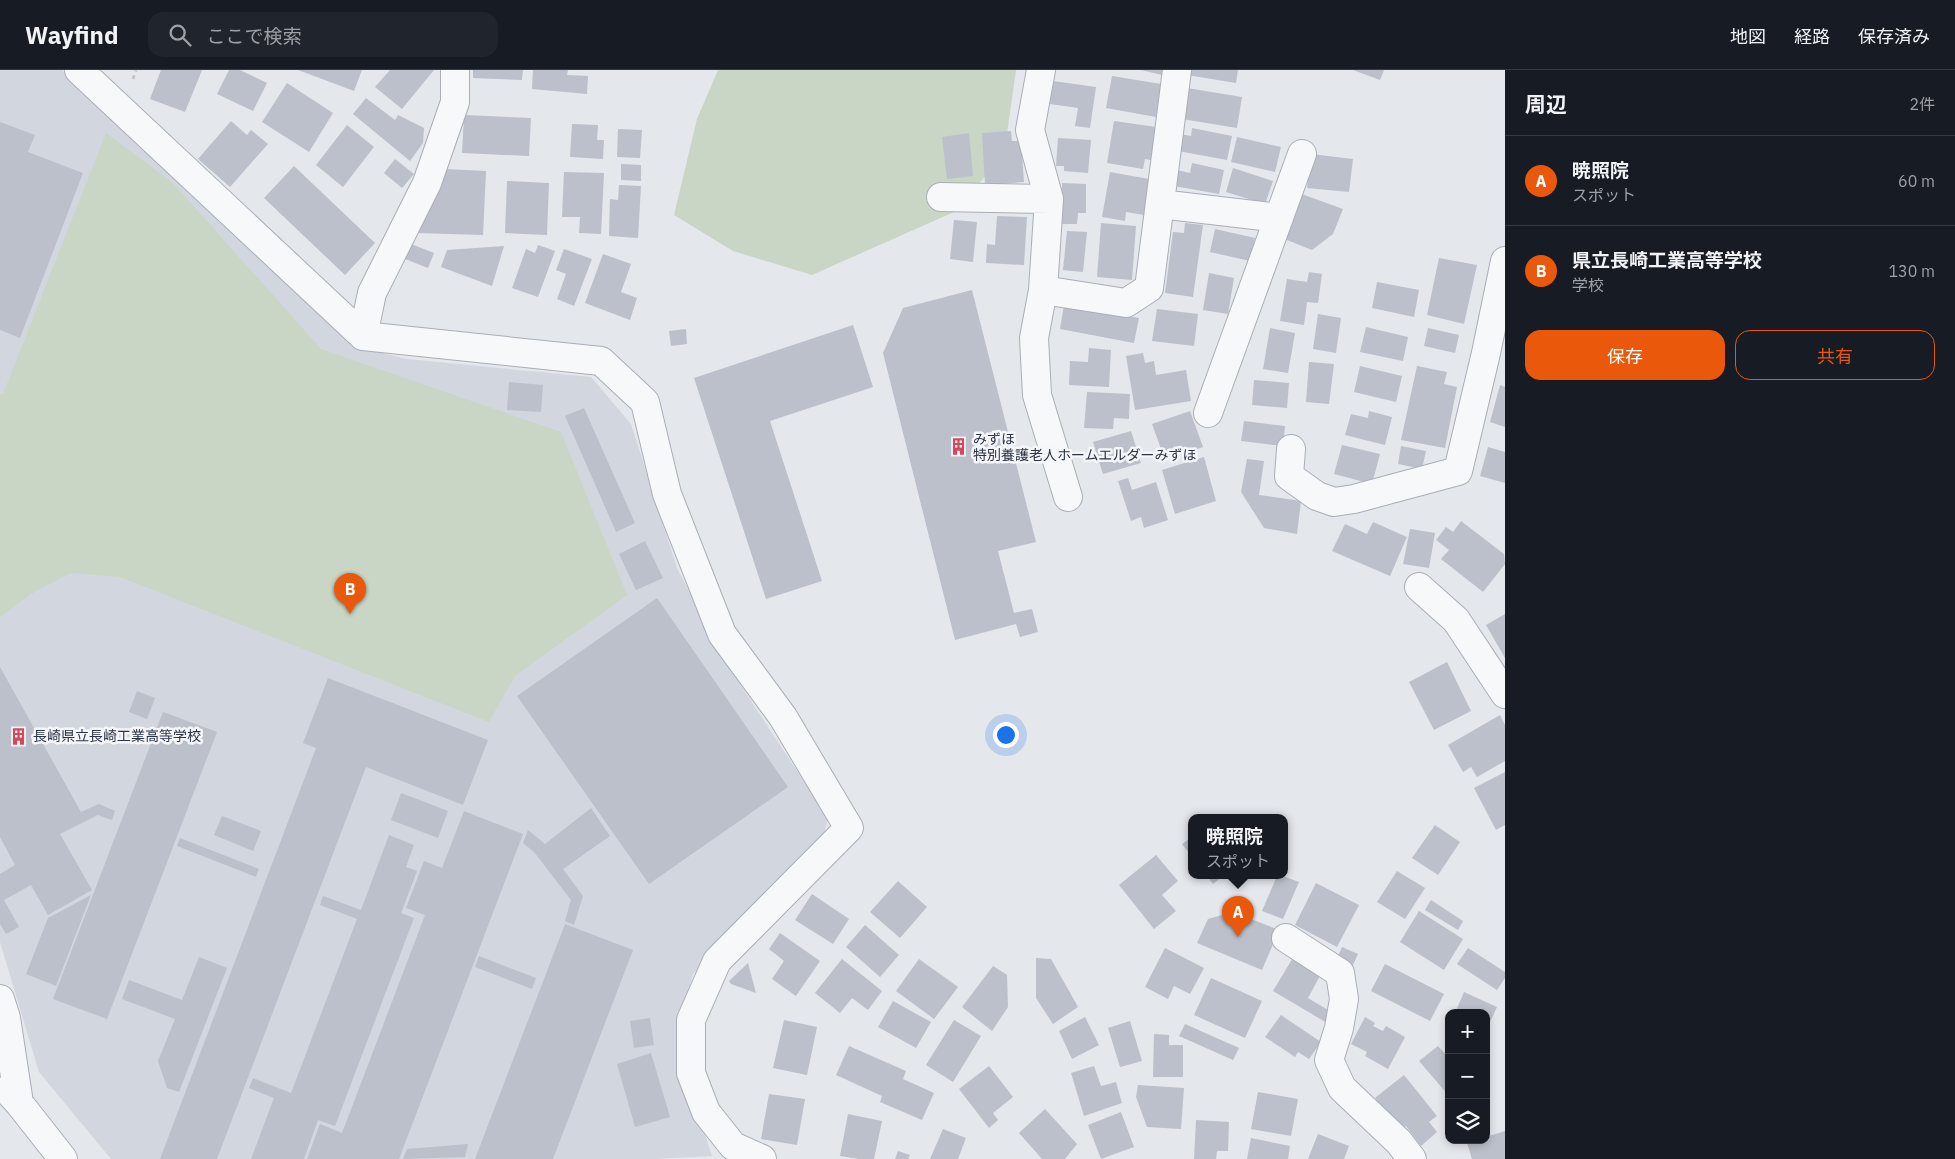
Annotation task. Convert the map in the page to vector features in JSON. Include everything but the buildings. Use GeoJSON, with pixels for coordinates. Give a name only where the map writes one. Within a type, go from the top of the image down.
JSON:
{"type":"FeatureCollection","features":[{"type":"Feature","properties":{"kind":"street"},"geometry":{"type":"LineString","coordinates":[[79,70],[363,336],[601,361],[645,402],[667,494],[722,634],[783,717],[849,828],[717,961],[691,1020],[691,1073],[706,1112],[733,1146],[762,1159]]}},
{"type":"Feature","properties":{"kind":"street"},"geometry":{"type":"LineString","coordinates":[[363,336],[372,293],[428,183],[455,102],[455,70]]}},
{"type":"Feature","properties":{"kind":"street"},"geometry":{"type":"LineString","coordinates":[[1041,70],[1030,130],[1049,199],[1043,290],[1034,338],[1037,395],[1068,497]]}},
{"type":"Feature","properties":{"kind":"street"},"geometry":{"type":"LineString","coordinates":[[1043,290],[1126,303],[1149,288],[1176,70]]}},
{"type":"Feature","properties":{"kind":"street"},"geometry":{"type":"LineString","coordinates":[[1208,413],[1302,154]]}},
{"type":"Feature","properties":{"kind":"street"},"geometry":{"type":"LineString","coordinates":[[940,197],[1049,199]]}},
{"type":"Feature","properties":{"kind":"street"},"geometry":{"type":"LineString","coordinates":[[1160,204],[1278,218]]}},
{"type":"Feature","properties":{"kind":"street"},"geometry":{"type":"LineString","coordinates":[[1291,449],[1289,476],[1317,496],[1334,502],[1354,499],[1458,471],[1496,356],[1505,261]]}},
{"type":"Feature","properties":{"kind":"street"},"geometry":{"type":"LineString","coordinates":[[1419,587],[1456,620],[1505,694]]}},
{"type":"Feature","properties":{"kind":"street"},"geometry":{"type":"LineString","coordinates":[[1286,938],[1340,973],[1344,999],[1339,1028],[1329,1060],[1342,1088],[1399,1142],[1412,1159]]}},
{"type":"Feature","properties":{"kind":"street"},"geometry":{"type":"LineString","coordinates":[[0,998],[6,1018],[10,1093],[63,1159]]}},
{"type":"Feature","properties":{"kind":"shaded area"},"geometry":{"type":"Polygon","coordinates":[[[0,70],[62,70],[143,139],[362,348],[407,359],[591,377],[631,424],[677,568],[724,660],[828,818],[821,848],[693,974],[678,1027],[687,1080],[712,1156],[654,1159],[111,1159],[39,1072],[0,942],[0,70]]]}},
{"type":"Feature","properties":{"kind":"green space"},"geometry":{"type":"Polygon","coordinates":[[[718,70],[1016,70],[1004,155],[954,212],[812,275],[733,251],[674,215],[697,119],[718,70]]]}},
{"type":"Feature","properties":{"kind":"green space"},"geometry":{"type":"Polygon","coordinates":[[[106,133],[173,183],[321,349],[561,432],[627,595],[515,676],[489,722],[120,577],[70,573],[31,594],[0,617],[0,394],[3,394],[106,133]]]}},
{"type":"Feature","properties":{"kind":"place","name":"みずほ 特別養護老人ホームエルダーみずほ"},"geometry":{"type":"Point","coordinates":[959,447]}},
{"type":"Feature","properties":{"kind":"place","name":"県立長崎工業高等学校"},"geometry":{"type":"Point","coordinates":[350,614]}},
{"type":"Feature","properties":{"kind":"place","name":"長崎県立長崎工業高等学校"},"geometry":{"type":"Point","coordinates":[19,736]}},
{"type":"Feature","properties":{"kind":"place","name":"暁照院"},"geometry":{"type":"Point","coordinates":[1238,937]}}]}
